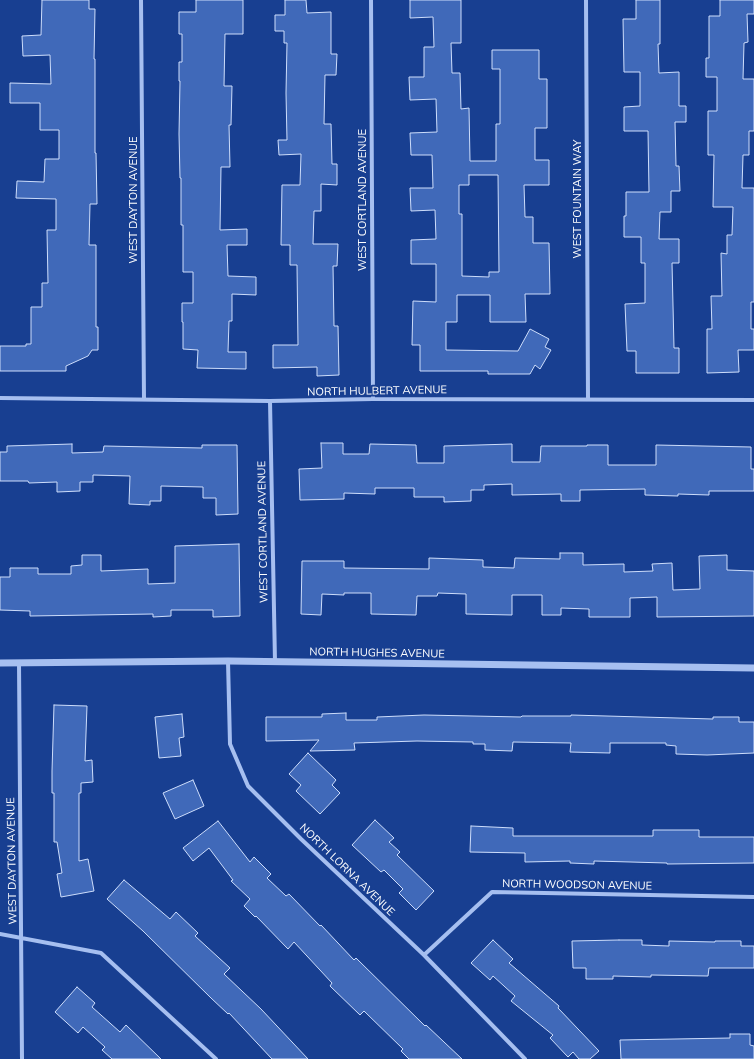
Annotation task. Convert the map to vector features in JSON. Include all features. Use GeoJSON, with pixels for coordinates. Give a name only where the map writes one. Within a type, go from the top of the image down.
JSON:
{"type":"FeatureCollection","features":[{"type":"Feature","properties":{"kind":"street","name":"WEST DAYTON AVENUE"},"geometry":{"type":"LineString","coordinates":[[141,0],[144,400]]}},
{"type":"Feature","properties":{"kind":"street","name":"WEST CORTLAND AVENUE"},"geometry":{"type":"LineString","coordinates":[[371,0],[374,399]]}},
{"type":"Feature","properties":{"kind":"street","name":"WEST FOUNTAIN WAY"},"geometry":{"type":"LineString","coordinates":[[586,0],[588,399]]}},
{"type":"Feature","properties":{"kind":"street","name":"NORTH HULBERT AVENUE"},"geometry":{"type":"LineString","coordinates":[[0,398],[270,401],[374,399],[754,400]]}},
{"type":"Feature","properties":{"kind":"street","name":"WEST CORTLAND AVENUE"},"geometry":{"type":"LineString","coordinates":[[270,401],[275,662]]}},
{"type":"Feature","properties":{"kind":"street","name":"NORTH HUGHES AVENUE"},"geometry":{"type":"LineString","coordinates":[[0,663],[228,661],[754,668]]}},
{"type":"Feature","properties":{"kind":"street","name":"NORTH LORNA AVENUE"},"geometry":{"type":"LineString","coordinates":[[228,661],[230,744],[248,786],[301,839],[424,955],[525,1059]]}},
{"type":"Feature","properties":{"kind":"street","name":"WEST DAYTON AVENUE"},"geometry":{"type":"LineString","coordinates":[[20,663],[22,1059]]}},
{"type":"Feature","properties":{"kind":"street","name":"NORTH WOODSON AVENUE"},"geometry":{"type":"LineString","coordinates":[[424,955],[492,892],[754,897]]}},
{"type":"Feature","properties":{"kind":"street"},"geometry":{"type":"LineString","coordinates":[[0,934],[101,953],[216,1059]]}},
{"type":"Feature","properties":{"kind":"building"},"geometry":{"type":"Polygon","coordinates":[[[42,0],[89,0],[89,9],[95,9],[94,59],[97,204],[90,204],[89,245],[96,245],[96,327],[98,327],[98,350],[92,350],[88,356],[66,366],[66,371],[0,371],[0,346],[26,346],[26,344],[31,344],[31,307],[42,307],[42,283],[48,283],[47,230],[56,230],[56,199],[16,198],[17,181],[44,182],[45,159],[59,159],[59,130],[40,130],[40,103],[10,103],[10,83],[51,84],[50,55],[23,56],[22,36],[41,35],[42,0]]]}},
{"type":"Feature","properties":{"kind":"building"},"geometry":{"type":"Polygon","coordinates":[[[196,0],[243,0],[243,34],[225,34],[224,86],[232,86],[231,125],[229,125],[230,167],[221,167],[220,230],[247,229],[247,245],[227,245],[228,276],[256,277],[256,295],[232,294],[232,321],[229,321],[228,352],[246,352],[246,369],[197,368],[198,350],[183,349],[182,303],[193,303],[193,272],[183,272],[183,225],[181,225],[179,134],[179,62],[182,62],[182,34],[179,34],[179,12],[196,12],[196,0]]]}},
{"type":"Feature","properties":{"kind":"building"},"geometry":{"type":"Polygon","coordinates":[[[285,0],[306,0],[307,13],[331,12],[331,54],[337,54],[336,75],[325,75],[324,124],[331,124],[332,164],[337,164],[337,185],[321,184],[321,211],[314,211],[313,244],[338,244],[337,266],[333,266],[334,326],[338,326],[339,375],[317,376],[317,367],[273,368],[273,345],[298,345],[297,265],[290,265],[290,245],[281,245],[282,185],[300,185],[301,154],[279,155],[278,140],[287,140],[287,43],[284,43],[284,31],[275,31],[275,15],[285,15],[285,0]]]}},
{"type":"Feature","properties":{"kind":"building"},"geometry":{"type":"Polygon","coordinates":[[[410,0],[461,0],[461,43],[451,43],[452,73],[460,73],[461,109],[469,108],[470,161],[496,161],[496,124],[500,124],[500,69],[492,69],[492,50],[539,50],[539,79],[547,79],[547,128],[535,128],[535,160],[549,160],[549,185],[524,185],[525,217],[533,217],[533,243],[549,243],[550,294],[525,294],[526,322],[490,322],[490,295],[457,295],[457,322],[446,322],[446,350],[518,351],[530,329],[549,339],[545,347],[551,350],[540,369],[535,365],[530,374],[488,374],[488,371],[420,371],[420,345],[412,345],[413,301],[436,302],[436,264],[411,264],[411,240],[436,239],[435,210],[411,211],[410,188],[433,188],[432,155],[411,155],[410,133],[437,132],[436,99],[410,100],[409,77],[424,77],[424,47],[434,47],[433,17],[410,18],[410,0]],[[469,175],[469,185],[459,185],[459,214],[462,214],[462,276],[489,277],[489,272],[499,272],[498,175],[469,175]]]}},
{"type":"Feature","properties":{"kind":"building"},"geometry":{"type":"Polygon","coordinates":[[[636,0],[660,0],[660,44],[658,44],[659,73],[679,72],[679,106],[686,106],[686,122],[675,122],[676,166],[679,166],[680,191],[671,191],[671,212],[660,212],[659,239],[679,239],[679,263],[672,263],[674,348],[679,348],[679,373],[636,373],[636,351],[627,351],[625,304],[645,303],[645,263],[641,263],[641,237],[624,237],[626,192],[649,192],[648,131],[624,131],[624,107],[640,106],[640,72],[624,72],[623,19],[636,19],[636,0]]]}},
{"type":"Feature","properties":{"kind":"building"},"geometry":{"type":"Polygon","coordinates":[[[720,0],[754,0],[754,14],[747,14],[748,42],[744,43],[743,79],[754,79],[754,131],[749,131],[749,155],[743,155],[742,188],[754,188],[754,302],[751,302],[751,329],[754,329],[754,350],[738,350],[739,372],[707,373],[707,329],[712,329],[711,296],[722,296],[721,253],[727,254],[727,235],[732,235],[733,207],[713,207],[714,155],[708,155],[708,111],[717,111],[717,77],[706,77],[706,58],[709,58],[709,16],[720,16],[720,0]]]}},
{"type":"Feature","properties":{"kind":"building"},"geometry":{"type":"Polygon","coordinates":[[[321,443],[343,443],[343,454],[369,454],[370,444],[416,445],[417,463],[444,463],[444,446],[512,444],[512,462],[540,462],[541,446],[608,445],[608,465],[656,465],[656,445],[751,447],[751,469],[754,469],[754,491],[709,491],[709,495],[678,494],[678,496],[645,495],[645,489],[580,490],[580,501],[561,501],[561,494],[512,495],[512,484],[484,485],[484,490],[471,490],[471,501],[444,502],[444,497],[414,497],[414,488],[375,488],[375,494],[344,493],[344,499],[300,500],[299,469],[322,468],[321,443]]]}},
{"type":"Feature","properties":{"kind":"building"},"geometry":{"type":"Polygon","coordinates":[[[72,444],[72,453],[103,452],[104,446],[202,448],[202,445],[237,445],[238,514],[216,515],[216,498],[203,498],[203,487],[161,486],[161,501],[150,501],[150,505],[129,504],[130,476],[93,475],[93,482],[80,482],[80,491],[57,492],[57,482],[29,483],[28,481],[0,481],[0,452],[7,452],[7,446],[72,444]]]}},
{"type":"Feature","properties":{"kind":"building"},"geometry":{"type":"Polygon","coordinates":[[[239,544],[240,616],[213,617],[213,610],[171,610],[171,616],[153,617],[153,614],[30,616],[30,611],[0,610],[0,577],[10,577],[10,568],[38,568],[38,574],[71,574],[71,566],[82,565],[82,555],[101,555],[101,571],[148,569],[148,584],[175,583],[175,546],[239,544]]]}},
{"type":"Feature","properties":{"kind":"building"},"geometry":{"type":"Polygon","coordinates":[[[560,553],[583,553],[583,565],[624,564],[624,572],[653,571],[652,564],[672,563],[673,590],[700,589],[699,556],[727,555],[727,570],[754,571],[754,616],[657,617],[657,597],[630,598],[630,617],[589,617],[589,609],[561,608],[561,615],[542,615],[542,595],[512,595],[512,615],[466,614],[466,594],[438,593],[437,596],[417,596],[416,615],[371,614],[371,593],[344,593],[344,595],[322,594],[321,615],[301,614],[302,561],[344,561],[344,568],[429,569],[429,558],[483,560],[483,567],[514,568],[515,558],[560,559],[560,553]]]}},
{"type":"Feature","properties":{"kind":"building"},"geometry":{"type":"Polygon","coordinates":[[[54,705],[87,706],[85,761],[92,760],[93,782],[81,783],[81,793],[79,793],[79,861],[88,859],[94,891],[61,897],[57,874],[62,873],[57,842],[54,842],[54,793],[52,793],[54,705]]]}},
{"type":"Feature","properties":{"kind":"building"},"geometry":{"type":"Polygon","coordinates":[[[346,713],[346,720],[377,720],[377,717],[424,715],[521,717],[571,715],[713,719],[713,717],[739,717],[739,722],[754,722],[754,753],[707,755],[676,754],[676,746],[666,745],[666,743],[610,743],[610,753],[570,752],[571,743],[513,742],[512,751],[485,750],[485,744],[473,744],[473,742],[417,741],[354,743],[355,750],[310,751],[319,740],[266,741],[266,717],[322,717],[322,714],[346,713]]]}},
{"type":"Feature","properties":{"kind":"building"},"geometry":{"type":"Polygon","coordinates":[[[182,714],[184,737],[179,738],[181,756],[159,758],[155,717],[182,714]]]}},
{"type":"Feature","properties":{"kind":"building"},"geometry":{"type":"Polygon","coordinates":[[[308,753],[336,780],[332,785],[340,793],[320,814],[296,791],[301,785],[289,774],[308,753]]]}},
{"type":"Feature","properties":{"kind":"building"},"geometry":{"type":"Polygon","coordinates":[[[193,780],[204,806],[175,819],[163,793],[193,780]]]}},
{"type":"Feature","properties":{"kind":"building"},"geometry":{"type":"Polygon","coordinates":[[[375,820],[394,838],[389,842],[400,852],[397,855],[434,891],[416,910],[399,893],[403,889],[384,870],[381,872],[352,845],[375,820]]]}},
{"type":"Feature","properties":{"kind":"building"},"geometry":{"type":"Polygon","coordinates":[[[218,821],[250,862],[254,857],[271,874],[267,878],[286,896],[289,894],[354,960],[356,958],[425,1026],[426,1025],[462,1059],[409,1059],[401,1051],[403,1049],[364,1011],[360,1015],[330,986],[332,983],[294,942],[288,949],[256,916],[255,917],[244,906],[250,899],[231,881],[233,880],[209,848],[193,861],[183,848],[218,821]]]}},
{"type":"Feature","properties":{"kind":"building"},"geometry":{"type":"Polygon","coordinates":[[[471,826],[513,828],[513,836],[653,836],[653,830],[699,830],[699,837],[754,837],[754,863],[667,864],[594,861],[594,864],[570,863],[570,861],[525,862],[525,853],[470,852],[471,826]]]}},
{"type":"Feature","properties":{"kind":"building"},"geometry":{"type":"Polygon","coordinates":[[[124,880],[170,919],[176,912],[198,933],[195,936],[230,968],[224,974],[261,1009],[308,1059],[272,1059],[229,1013],[228,1014],[143,931],[107,899],[124,880]]]}},
{"type":"Feature","properties":{"kind":"building"},"geometry":{"type":"Polygon","coordinates":[[[493,940],[513,959],[509,963],[559,1006],[558,1008],[599,1051],[590,1059],[579,1059],[573,1052],[568,1057],[550,1038],[553,1035],[511,1001],[515,996],[493,976],[490,980],[471,963],[493,940]]]}},
{"type":"Feature","properties":{"kind":"building"},"geometry":{"type":"Polygon","coordinates":[[[642,940],[642,945],[669,946],[669,941],[741,941],[741,946],[754,946],[754,968],[709,968],[708,976],[651,975],[651,977],[613,976],[613,979],[586,979],[586,968],[573,968],[572,941],[642,940]]]}},
{"type":"Feature","properties":{"kind":"building"},"geometry":{"type":"Polygon","coordinates":[[[77,987],[95,1003],[92,1007],[120,1032],[126,1025],[161,1059],[112,1059],[102,1050],[105,1047],[83,1027],[78,1033],[55,1012],[77,987]]]}},
{"type":"Feature","properties":{"kind":"building"},"geometry":{"type":"Polygon","coordinates":[[[730,1034],[750,1034],[750,1045],[754,1046],[754,1059],[621,1059],[620,1040],[730,1038],[730,1034]]]}}]}
